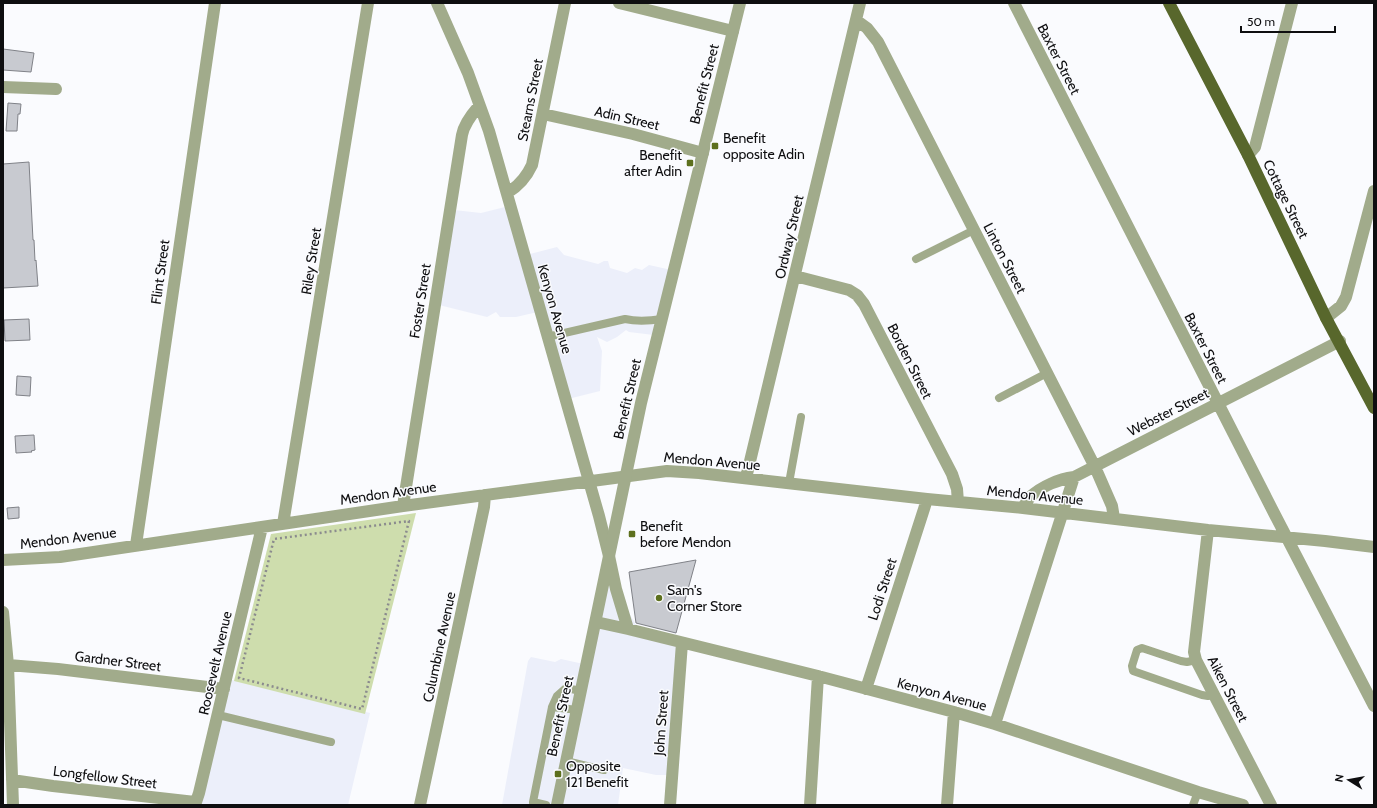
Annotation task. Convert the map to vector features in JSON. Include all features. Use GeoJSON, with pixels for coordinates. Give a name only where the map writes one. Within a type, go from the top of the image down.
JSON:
{"type":"FeatureCollection","features":[{"type":"Feature","properties":{"kind":"main road","name":"Cottage Street"},"geometry":{"type":"LineString","coordinates":[[1169,3],[1248,155],[1326,318],[1340,341],[1374,408]]}},
{"type":"Feature","properties":{"kind":"street","name":"Flint Street"},"geometry":{"type":"LineString","coordinates":[[136,545],[214,3]]}},
{"type":"Feature","properties":{"kind":"street","name":"Riley Street"},"geometry":{"type":"LineString","coordinates":[[283,524],[368,3]]}},
{"type":"Feature","properties":{"kind":"street","name":"Kenyon Avenue"},"geometry":{"type":"LineString","coordinates":[[437,3],[468,73],[507,193],[610,556],[616,589],[628,629]]}},
{"type":"Feature","properties":{"kind":"street","name":"Stearns Street"},"geometry":{"type":"LineString","coordinates":[[507,193],[517,187],[528,174],[535,153],[565,3]]}},
{"type":"Feature","properties":{"kind":"street"},"geometry":{"type":"LineString","coordinates":[[619,3],[733,31]]}},
{"type":"Feature","properties":{"kind":"street","name":"Benefit Street"},"geometry":{"type":"LineString","coordinates":[[557,805],[610,556],[625,476],[662,318],[740,3]]}},
{"type":"Feature","properties":{"kind":"street","name":"Ordway Street"},"geometry":{"type":"LineString","coordinates":[[746,478],[860,3]]}},
{"type":"Feature","properties":{"kind":"street","name":"Baxter Street"},"geometry":{"type":"LineString","coordinates":[[1014,3],[1218,404],[1374,706]]}},
{"type":"Feature","properties":{"kind":"street"},"geometry":{"type":"LineString","coordinates":[[1248,155],[1255,147],[1292,3]]}},
{"type":"Feature","properties":{"kind":"street","name":"Linton Street"},"geometry":{"type":"LineString","coordinates":[[856,20],[867,28],[878,42],[1095,467],[1112,506],[1114,518]]}},
{"type":"Feature","properties":{"kind":"street"},"geometry":{"type":"LineString","coordinates":[[3,87],[56,89]]}},
{"type":"Feature","properties":{"kind":"street","name":"Foster Street"},"geometry":{"type":"LineString","coordinates":[[402,506],[463,129],[472,113],[479,106]]}},
{"type":"Feature","properties":{"kind":"street","name":"Adin Street"},"geometry":{"type":"LineString","coordinates":[[543,114],[633,134],[703,152]]}},
{"type":"Feature","properties":{"kind":"street"},"geometry":{"type":"LineString","coordinates":[[1326,318],[1341,306],[1346,298],[1374,191]]}},
{"type":"Feature","properties":{"kind":"street","name":"Borden Street"},"geometry":{"type":"LineString","coordinates":[[795,276],[849,290],[857,295],[864,304],[952,474],[957,489],[958,502]]}},
{"type":"Feature","properties":{"kind":"street","name":"Webster Street"},"geometry":{"type":"LineString","coordinates":[[1023,508],[1030,497],[1047,486],[1064,478],[1074,477],[1095,467],[1340,341]]}},
{"type":"Feature","properties":{"kind":"street","name":"Mendon Avenue"},"geometry":{"type":"LineString","coordinates":[[3,560],[60,557],[402,506],[667,471],[1063,512],[1208,530],[1374,547]]}},
{"type":"Feature","properties":{"kind":"street"},"geometry":{"type":"LineString","coordinates":[[995,724],[1074,477]]}},
{"type":"Feature","properties":{"kind":"street","name":"Columbine Avenue"},"geometry":{"type":"LineString","coordinates":[[420,805],[484,506],[485,495]]}},
{"type":"Feature","properties":{"kind":"street","name":"Lodi Street"},"geometry":{"type":"LineString","coordinates":[[866,689],[926,499]]}},
{"type":"Feature","properties":{"kind":"street","name":"Roosevelt Avenue"},"geometry":{"type":"LineString","coordinates":[[195,804],[199,793],[262,527]]}},
{"type":"Feature","properties":{"kind":"street","name":"Aiken Street"},"geometry":{"type":"LineString","coordinates":[[1208,530],[1194,652],[1196,660],[1271,805]]}},
{"type":"Feature","properties":{"kind":"street"},"geometry":{"type":"LineString","coordinates":[[3,612],[8,665],[13,805]]}},
{"type":"Feature","properties":{"kind":"street","name":"Kenyon Avenue"},"geometry":{"type":"LineString","coordinates":[[596,622],[818,676],[954,712],[995,724],[1198,792],[1243,805]]}},
{"type":"Feature","properties":{"kind":"street","name":"John Street"},"geometry":{"type":"LineString","coordinates":[[670,805],[682,643]]}},
{"type":"Feature","properties":{"kind":"street","name":"Gardner Street"},"geometry":{"type":"LineString","coordinates":[[8,665],[58,669],[224,689]]}},
{"type":"Feature","properties":{"kind":"street"},"geometry":{"type":"LineString","coordinates":[[810,805],[818,676]]}},
{"type":"Feature","properties":{"kind":"street"},"geometry":{"type":"LineString","coordinates":[[947,805],[954,712]]}},
{"type":"Feature","properties":{"kind":"street","name":"Longfellow Street"},"geometry":{"type":"LineString","coordinates":[[12,780],[195,804]]}},
{"type":"Feature","properties":{"kind":"lane"},"geometry":{"type":"LineString","coordinates":[[916,259],[974,230]]}},
{"type":"Feature","properties":{"kind":"lane"},"geometry":{"type":"LineString","coordinates":[[547,337],[624,319],[643,321],[662,318]]}},
{"type":"Feature","properties":{"kind":"lane"},"geometry":{"type":"LineString","coordinates":[[999,398],[1047,373]]}},
{"type":"Feature","properties":{"kind":"lane"},"geometry":{"type":"LineString","coordinates":[[789,483],[801,417]]}},
{"type":"Feature","properties":{"kind":"lane"},"geometry":{"type":"LineString","coordinates":[[1196,660],[1187,662],[1181,661],[1142,648],[1137,650],[1132,666],[1133,671],[1202,695],[1214,695]]}},
{"type":"Feature","properties":{"kind":"lane"},"geometry":{"type":"LineString","coordinates":[[546,805],[533,802],[552,707],[557,696],[566,688],[581,691]]}},
{"type":"Feature","properties":{"kind":"lane"},"geometry":{"type":"LineString","coordinates":[[552,707],[577,710]]}},
{"type":"Feature","properties":{"kind":"lane"},"geometry":{"type":"LineString","coordinates":[[218,714],[331,742]]}},
{"type":"Feature","properties":{"kind":"lane"},"geometry":{"type":"LineString","coordinates":[[566,762],[604,770]]}},
{"type":"Feature","properties":{"kind":"lane"},"geometry":{"type":"LineString","coordinates":[[1193,805],[1198,792]]}},
{"type":"Feature","properties":{"kind":"path"},"geometry":{"type":"LineString","coordinates":[[409,521],[362,709],[239,678],[274,539],[409,521]]}},
{"type":"Feature","properties":{"kind":"shaded area"},"geometry":{"type":"Polygon","coordinates":[[[516,205],[523,227],[524,240],[530,254],[557,247],[564,255],[598,264],[608,261],[610,268],[627,273],[635,268],[642,270],[649,265],[676,271],[662,336],[629,332],[626,330],[607,342],[597,337],[602,351],[600,391],[569,398],[542,311],[516,317],[500,317],[496,312],[487,317],[439,305],[454,210],[481,213],[516,205]]]}},
{"type":"Feature","properties":{"kind":"shaded area"},"geometry":{"type":"Polygon","coordinates":[[[612,564],[627,610],[638,628],[683,643],[677,775],[656,775],[623,768],[618,805],[502,805],[528,661],[531,657],[555,662],[561,659],[588,665],[612,564]]]}},
{"type":"Feature","properties":{"kind":"shaded area"},"geometry":{"type":"Polygon","coordinates":[[[228,679],[370,713],[348,805],[197,805],[228,679]]]}},
{"type":"Feature","properties":{"kind":"green space"},"geometry":{"type":"Polygon","coordinates":[[[416,513],[365,714],[234,681],[271,534],[416,513]]]}},
{"type":"Feature","properties":{"kind":"building"},"geometry":{"type":"Polygon","coordinates":[[[3,49],[34,53],[31,72],[3,70],[3,49]]]}},
{"type":"Feature","properties":{"kind":"building"},"geometry":{"type":"Polygon","coordinates":[[[8,103],[21,104],[20,114],[18,114],[17,131],[6,131],[8,103]]]}},
{"type":"Feature","properties":{"kind":"building"},"geometry":{"type":"Polygon","coordinates":[[[29,162],[33,240],[38,286],[3,288],[3,164],[29,162]]]}},
{"type":"Feature","properties":{"kind":"building"},"geometry":{"type":"Polygon","coordinates":[[[29,319],[30,340],[5,341],[4,320],[29,319]]]}},
{"type":"Feature","properties":{"kind":"building"},"geometry":{"type":"Polygon","coordinates":[[[17,376],[31,377],[30,396],[16,395],[17,376]]]}},
{"type":"Feature","properties":{"kind":"building"},"geometry":{"type":"Polygon","coordinates":[[[34,435],[35,450],[31,451],[32,452],[16,453],[15,436],[34,435]]]}},
{"type":"Feature","properties":{"kind":"building"},"geometry":{"type":"Polygon","coordinates":[[[19,507],[19,518],[8,519],[7,508],[19,507]]]}},
{"type":"Feature","properties":{"kind":"building","name":"Sam's Corner Store"},"geometry":{"type":"Polygon","coordinates":[[[696,560],[676,633],[636,623],[629,572],[696,560]]]}},
{"type":"Feature","properties":{"kind":"place","name":"Benefit opposite Adin"},"geometry":{"type":"Point","coordinates":[715,146]}},
{"type":"Feature","properties":{"kind":"place","name":"Benefit after Adin"},"geometry":{"type":"Point","coordinates":[690,163]}},
{"type":"Feature","properties":{"kind":"place","name":"Benefit before Mendon"},"geometry":{"type":"Point","coordinates":[632,534]}},
{"type":"Feature","properties":{"kind":"place","name":"Sam's Corner Store"},"geometry":{"type":"Point","coordinates":[659,598]}},
{"type":"Feature","properties":{"kind":"place","name":"Opposite 121 Benefit"},"geometry":{"type":"Point","coordinates":[558,774]}}]}
